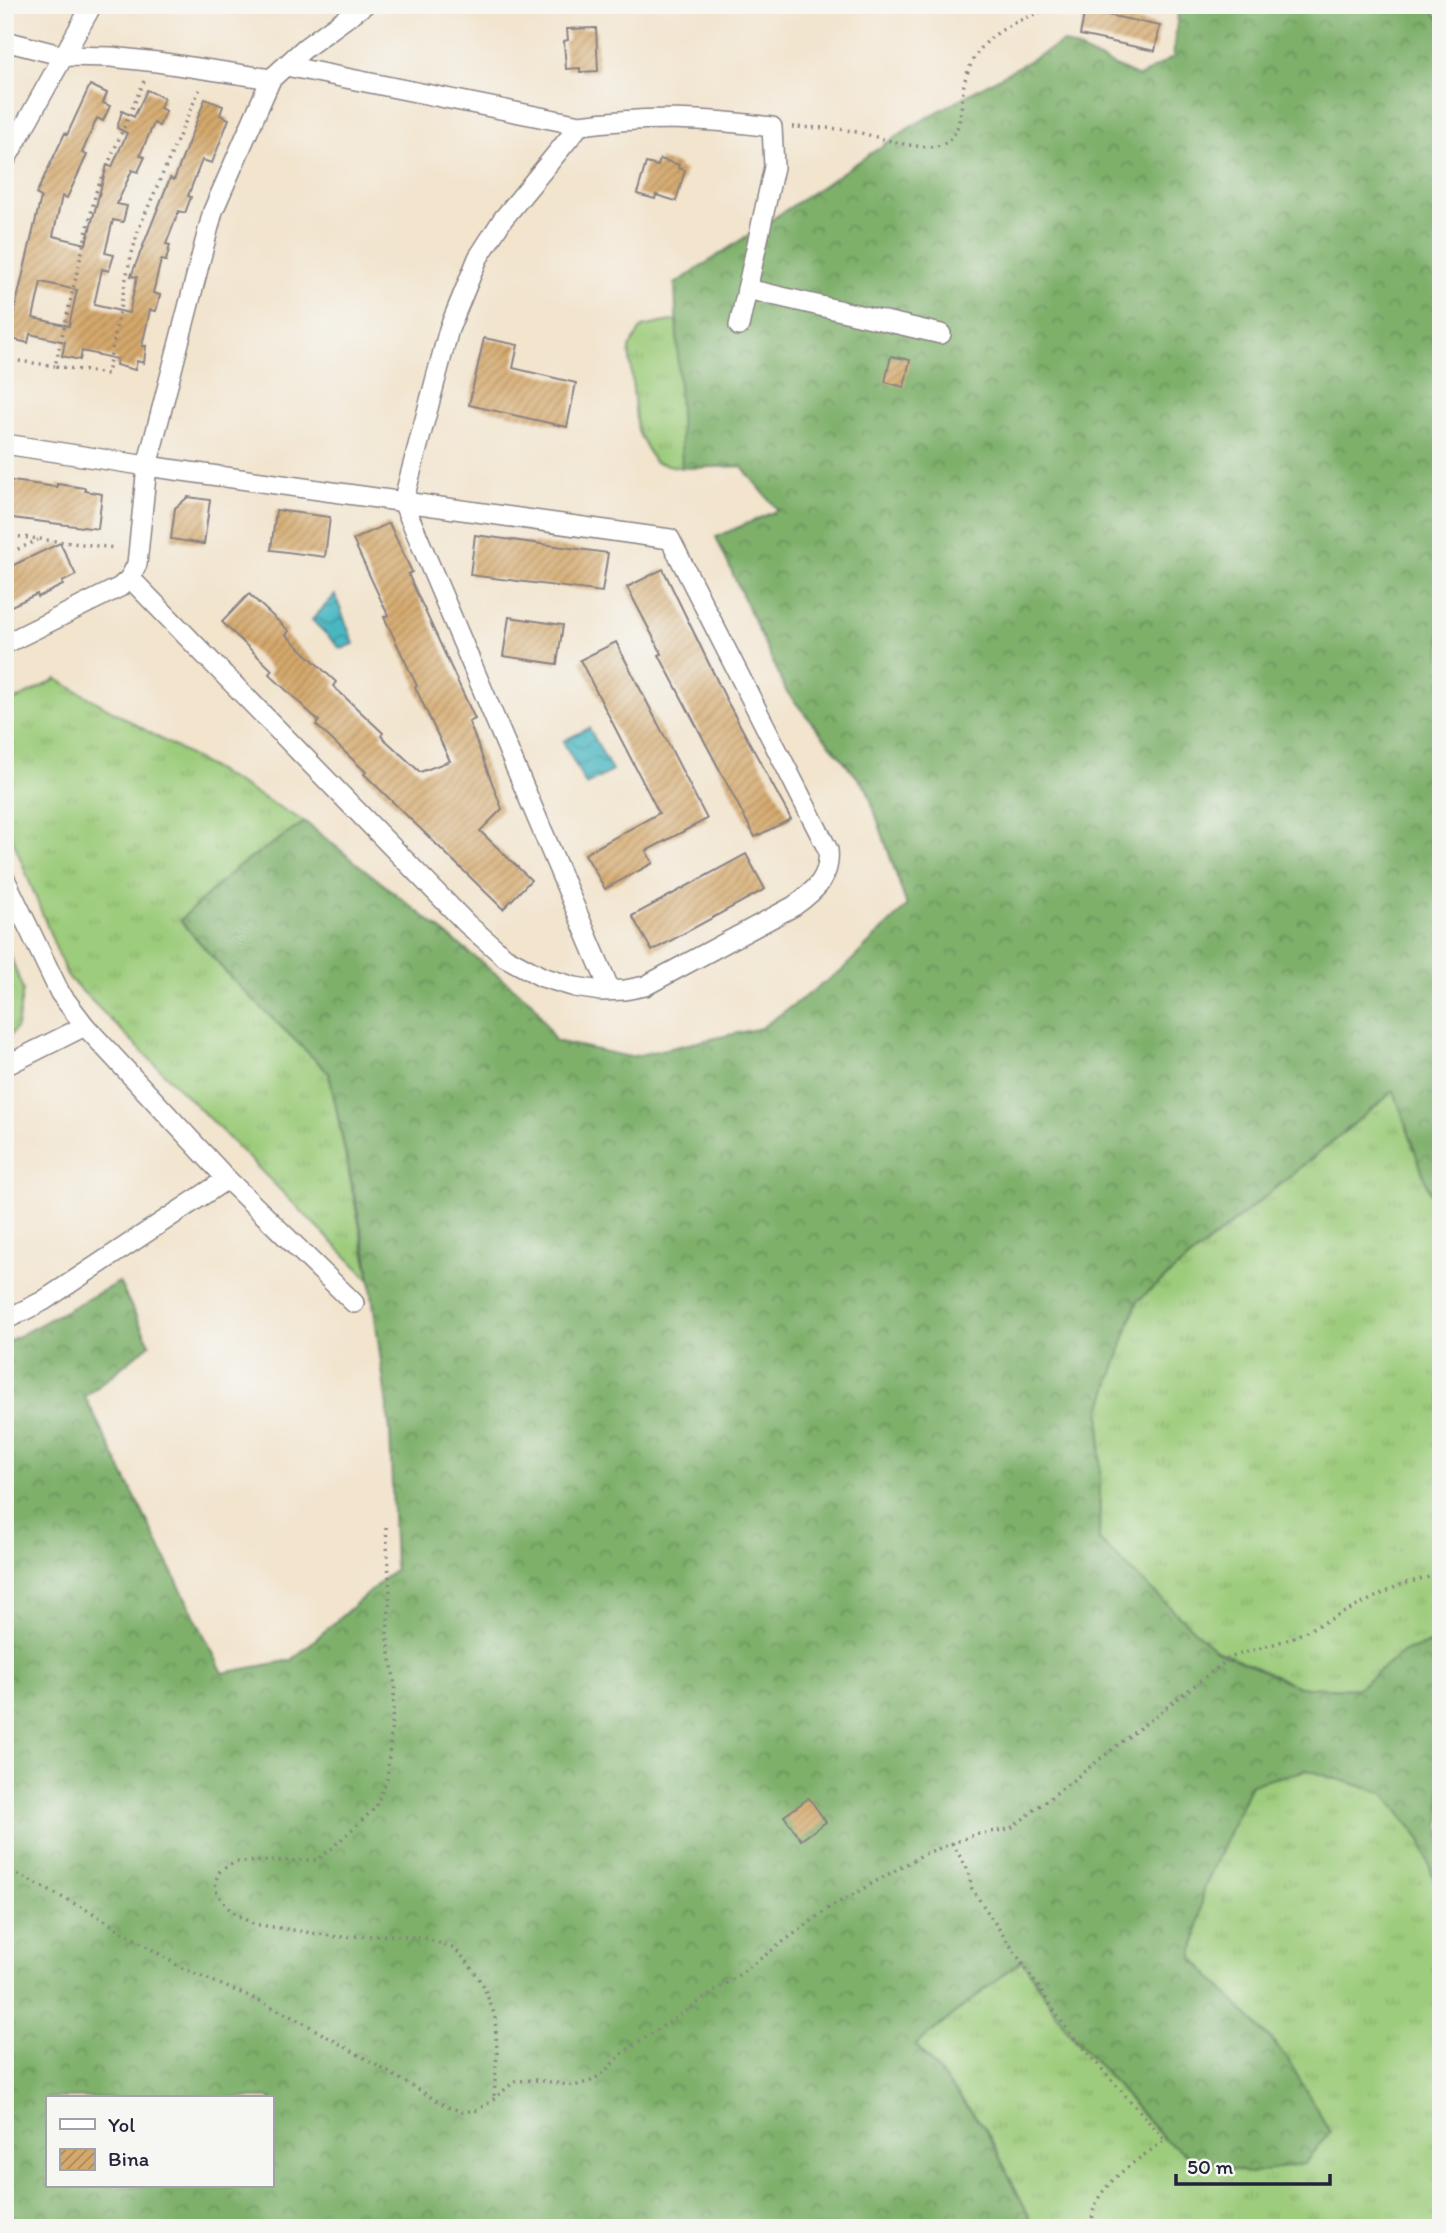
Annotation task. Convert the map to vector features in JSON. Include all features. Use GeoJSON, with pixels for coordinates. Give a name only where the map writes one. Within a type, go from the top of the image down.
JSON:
{"type":"FeatureCollection","features":[{"type":"Feature","properties":{"kind":"street"},"geometry":{"type":"LineString","coordinates":[[5,161],[92,5]]}},
{"type":"Feature","properties":{"kind":"street"},"geometry":{"type":"LineString","coordinates":[[5,644],[107,594],[130,578],[137,564],[147,466],[213,211],[271,79],[305,48],[364,5]]}},
{"type":"Feature","properties":{"kind":"street"},"geometry":{"type":"LineString","coordinates":[[5,41],[64,56],[111,57],[209,68],[271,79]]}},
{"type":"Feature","properties":{"kind":"street"},"geometry":{"type":"LineString","coordinates":[[286,65],[580,125],[621,119],[672,117],[716,119],[772,127],[774,167],[738,326]]}},
{"type":"Feature","properties":{"kind":"street"},"geometry":{"type":"LineString","coordinates":[[580,125],[503,219],[478,258],[449,329],[403,502],[610,990]]}},
{"type":"Feature","properties":{"kind":"street"},"geometry":{"type":"LineString","coordinates":[[747,289],[941,334]]}},
{"type":"Feature","properties":{"kind":"street"},"geometry":{"type":"LineString","coordinates":[[5,444],[670,539],[828,850],[830,864],[824,879],[813,893],[794,906],[645,986],[610,990],[575,987],[542,977],[505,957],[476,933],[130,578]]}},
{"type":"Feature","properties":{"kind":"street"},"geometry":{"type":"LineString","coordinates":[[5,879],[60,993],[85,1026],[227,1180],[354,1303]]}},
{"type":"Feature","properties":{"kind":"street"},"geometry":{"type":"LineString","coordinates":[[5,1066],[85,1026]]}},
{"type":"Feature","properties":{"kind":"street"},"geometry":{"type":"LineString","coordinates":[[5,1320],[43,1301],[227,1180]]}},
{"type":"Feature","properties":{"kind":"path"},"geometry":{"type":"LineString","coordinates":[[772,127],[842,129],[917,146],[940,145],[953,138],[959,125],[965,81],[971,65],[984,45],[1003,30],[1030,15],[1064,5]]}},
{"type":"Feature","properties":{"kind":"path"},"geometry":{"type":"LineString","coordinates":[[55,366],[96,192],[153,62]]}},
{"type":"Feature","properties":{"kind":"path"},"geometry":{"type":"LineString","coordinates":[[5,359],[107,374],[128,264],[139,228],[209,68]]}},
{"type":"Feature","properties":{"kind":"path"},"geometry":{"type":"LineString","coordinates":[[5,535],[115,548]]}},
{"type":"Feature","properties":{"kind":"path"},"geometry":{"type":"LineString","coordinates":[[5,555],[40,539]]}},
{"type":"Feature","properties":{"kind":"path"},"geometry":{"type":"LineString","coordinates":[[386,1527],[390,1592],[387,1634],[395,1686],[387,1779],[376,1807],[317,1860],[235,1862],[220,1871],[215,1882],[217,1895],[231,1911],[253,1924],[338,1937],[390,1935],[425,1938],[455,1949],[470,1965],[484,1987],[495,2016],[497,2053],[494,2098]]}},
{"type":"Feature","properties":{"kind":"path"},"geometry":{"type":"LineString","coordinates":[[5,1868],[91,1912],[182,1968],[304,2023],[448,2107],[463,2112],[477,2110],[515,2081],[538,2080],[574,2086],[591,2081],[623,2053],[733,1979],[829,1908],[924,1854],[977,1834],[1010,1829],[1231,1657],[1290,1639],[1402,1584],[1441,1574]]}},
{"type":"Feature","properties":{"kind":"path"},"geometry":{"type":"LineString","coordinates":[[952,1843],[968,1870],[972,1889],[1068,2031],[1165,2140],[1105,2188],[1095,2203],[1092,2220],[1094,2228]]}},
{"type":"Feature","properties":{"kind":"green space"},"geometry":{"type":"Polygon","coordinates":[[[1179,5],[1429,5],[1441,21],[1441,1206],[1435,1208],[1394,1091],[1137,1301],[1101,1409],[1099,1540],[1214,1649],[1299,1687],[1356,1689],[1405,1651],[1441,1641],[1441,1900],[1421,1840],[1384,1793],[1307,1770],[1251,1784],[1204,1888],[1193,1958],[1286,2056],[1330,2132],[1304,2163],[1250,2174],[1190,2156],[1165,2140],[1068,2031],[1022,1960],[916,2045],[985,2128],[1035,2228],[5,2228],[5,1343],[119,1282],[150,1344],[85,1397],[223,1673],[292,1660],[395,1569],[390,1430],[384,1384],[367,1257],[329,1073],[231,978],[180,920],[236,868],[305,822],[534,1004],[555,1041],[630,1057],[761,1028],[842,970],[907,906],[867,789],[786,691],[716,537],[778,510],[741,466],[682,468],[675,284],[912,126],[1063,42],[1139,77],[1173,57],[1179,5]]]}},
{"type":"Feature","properties":{"kind":"green space"},"geometry":{"type":"Polygon","coordinates":[[[676,320],[702,332],[741,466],[682,468],[654,462],[637,430],[629,348],[642,327],[676,320]]]}},
{"type":"Feature","properties":{"kind":"green space"},"geometry":{"type":"Polygon","coordinates":[[[57,679],[305,822],[236,868],[180,920],[231,978],[329,1073],[370,1280],[67,976],[5,820],[5,705],[57,679]]]}},
{"type":"Feature","properties":{"kind":"green space"},"geometry":{"type":"Polygon","coordinates":[[[5,941],[23,990],[17,1027],[5,1041],[5,941]]]}},
{"type":"Feature","properties":{"kind":"green space"},"geometry":{"type":"Polygon","coordinates":[[[1394,1091],[1435,1207],[1441,1206],[1441,1641],[1405,1651],[1356,1689],[1299,1687],[1214,1649],[1099,1540],[1101,1409],[1137,1301],[1394,1091]]]}},
{"type":"Feature","properties":{"kind":"green space"},"geometry":{"type":"Polygon","coordinates":[[[1307,1770],[1384,1793],[1421,1840],[1441,1900],[1441,2228],[1035,2228],[985,2128],[916,2045],[1022,1959],[1068,2031],[1165,2140],[1286,2056],[1193,1958],[1204,1888],[1251,1784],[1307,1770]]]}},
{"type":"Feature","properties":{"kind":"water"},"geometry":{"type":"Polygon","coordinates":[[[335,595],[354,644],[341,649],[312,620],[335,595]]]}},
{"type":"Feature","properties":{"kind":"water"},"geometry":{"type":"Polygon","coordinates":[[[589,728],[612,771],[586,785],[563,741],[589,728]]]}},
{"type":"Feature","properties":{"kind":"building"},"geometry":{"type":"Polygon","coordinates":[[[1085,10],[1160,26],[1155,51],[1080,35],[1085,10]]]}},
{"type":"Feature","properties":{"kind":"building"},"geometry":{"type":"Polygon","coordinates":[[[596,28],[598,71],[580,72],[580,68],[566,69],[564,41],[568,40],[567,29],[596,28]]]}},
{"type":"Feature","properties":{"kind":"building"},"geometry":{"type":"Polygon","coordinates":[[[90,85],[107,93],[103,103],[110,106],[103,121],[97,118],[82,153],[87,155],[67,198],[62,196],[53,236],[86,244],[107,165],[112,167],[127,133],[117,128],[122,111],[134,117],[147,90],[164,98],[160,108],[166,111],[159,126],[154,123],[140,155],[145,157],[138,172],[132,170],[117,204],[127,206],[123,222],[113,220],[105,253],[114,255],[109,271],[102,269],[94,305],[129,313],[137,277],[131,276],[170,178],[174,180],[205,99],[223,106],[220,115],[229,119],[212,163],[202,160],[188,196],[191,197],[185,213],[179,211],[166,244],[170,245],[166,261],[161,260],[153,293],[160,295],[156,311],[150,310],[142,346],[146,346],[144,363],[137,361],[135,370],[116,365],[117,359],[82,351],[80,360],[62,356],[65,342],[30,334],[28,343],[8,338],[41,197],[36,194],[65,133],[67,135],[90,85]],[[41,282],[33,318],[69,326],[77,290],[41,282]]]}},
{"type":"Feature","properties":{"kind":"building"},"geometry":{"type":"Polygon","coordinates":[[[660,159],[679,165],[678,168],[685,170],[676,201],[656,195],[655,199],[637,194],[646,163],[658,166],[660,159]]]}},
{"type":"Feature","properties":{"kind":"building"},"geometry":{"type":"Polygon","coordinates":[[[484,338],[518,345],[513,368],[576,383],[567,427],[469,405],[484,338]]]}},
{"type":"Feature","properties":{"kind":"building"},"geometry":{"type":"Polygon","coordinates":[[[891,356],[910,360],[904,387],[885,382],[891,356]]]}},
{"type":"Feature","properties":{"kind":"building"},"geometry":{"type":"Polygon","coordinates":[[[5,480],[85,488],[85,491],[102,494],[98,529],[5,517],[5,480]]]}},
{"type":"Feature","properties":{"kind":"building"},"geometry":{"type":"Polygon","coordinates":[[[188,497],[210,500],[204,544],[171,539],[175,508],[188,497]]]}},
{"type":"Feature","properties":{"kind":"building"},"geometry":{"type":"Polygon","coordinates":[[[276,510],[330,517],[325,557],[271,550],[276,510]]]}},
{"type":"Feature","properties":{"kind":"building"},"geometry":{"type":"Polygon","coordinates":[[[389,523],[412,572],[408,574],[475,719],[469,722],[502,809],[480,831],[531,880],[503,909],[316,725],[319,721],[269,674],[272,670],[222,622],[249,594],[289,631],[286,635],[336,682],[333,686],[420,772],[450,761],[384,617],[388,615],[353,540],[389,523]]]}},
{"type":"Feature","properties":{"kind":"building"},"geometry":{"type":"Polygon","coordinates":[[[475,535],[608,553],[602,592],[470,575],[475,535]]]}},
{"type":"Feature","properties":{"kind":"building"},"geometry":{"type":"Polygon","coordinates":[[[60,543],[76,575],[62,582],[63,585],[38,597],[37,594],[5,609],[5,569],[60,543]]]}},
{"type":"Feature","properties":{"kind":"building"},"geometry":{"type":"Polygon","coordinates":[[[663,569],[728,703],[791,819],[755,837],[659,655],[662,654],[627,587],[663,569]]]}},
{"type":"Feature","properties":{"kind":"building"},"geometry":{"type":"Polygon","coordinates":[[[509,617],[563,625],[557,664],[503,656],[509,617]]]}},
{"type":"Feature","properties":{"kind":"building"},"geometry":{"type":"Polygon","coordinates":[[[616,642],[707,819],[646,851],[653,863],[605,889],[585,854],[659,813],[580,660],[616,642]]]}},
{"type":"Feature","properties":{"kind":"building"},"geometry":{"type":"Polygon","coordinates":[[[746,854],[765,889],[652,951],[632,916],[746,854]]]}},
{"type":"Feature","properties":{"kind":"building"},"geometry":{"type":"Polygon","coordinates":[[[809,1798],[826,1822],[801,1840],[784,1816],[809,1798]]]}}]}
